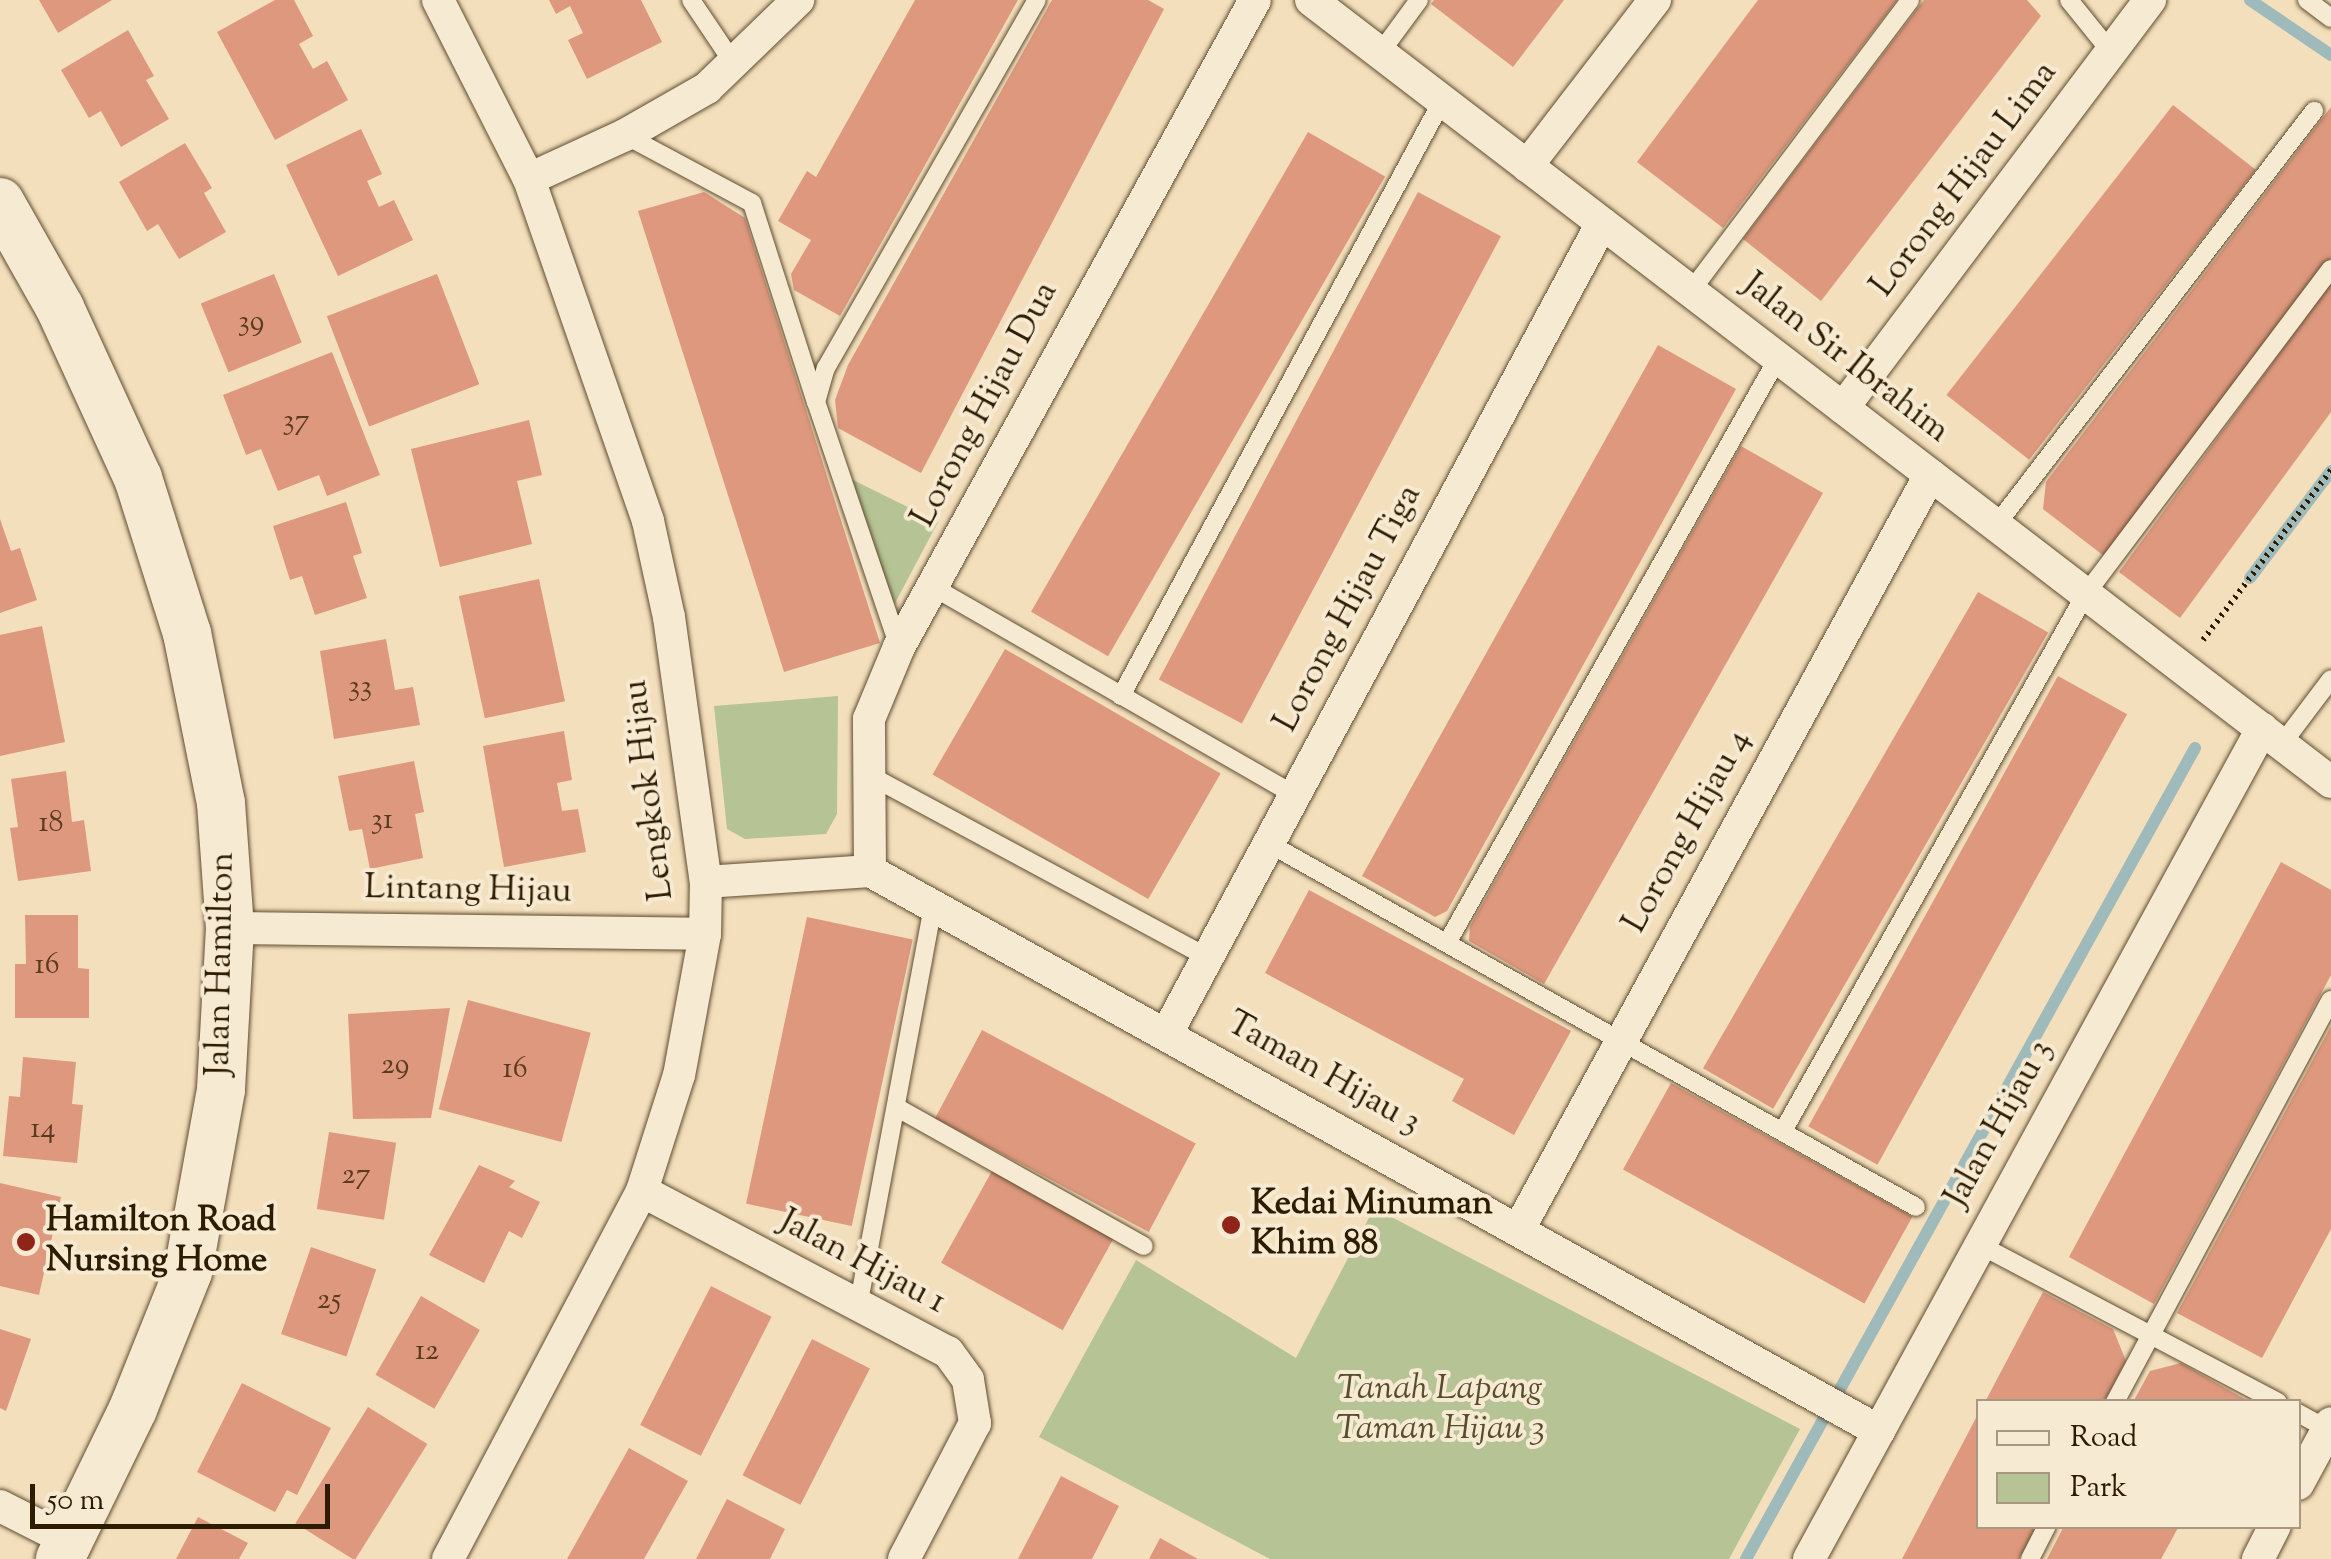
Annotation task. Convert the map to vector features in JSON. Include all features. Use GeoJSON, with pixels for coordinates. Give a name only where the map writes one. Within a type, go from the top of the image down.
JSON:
{"type":"FeatureCollection","features":[{"type":"Feature","properties":{"kind":"main road","name":"Jalan Hamilton"},"geometry":{"type":"LineString","coordinates":[[0,202],[60,308],[138,478],[187,633],[220,803],[230,928],[221,1090],[188,1272],[133,1410],[64,1550]]}},
{"type":"Feature","properties":{"kind":"street","name":"Lengkok Hijau"},"geometry":{"type":"LineString","coordinates":[[438,0],[529,178],[648,521],[669,617],[706,882],[705,934],[679,1075],[642,1191],[448,1559]]}},
{"type":"Feature","properties":{"kind":"street"},"geometry":{"type":"LineString","coordinates":[[529,178],[626,135],[707,88],[798,0]]}},
{"type":"Feature","properties":{"kind":"street","name":"Lorong Hijau Dua"},"geometry":{"type":"LineString","coordinates":[[870,871],[866,774],[869,719],[899,647],[1255,0]]}},
{"type":"Feature","properties":{"kind":"street","name":"Jalan Sir Ibrahim"},"geometry":{"type":"LineString","coordinates":[[1310,0],[2331,782]]}},
{"type":"Feature","properties":{"kind":"street"},"geometry":{"type":"LineString","coordinates":[[1527,166],[1655,0]]}},
{"type":"Feature","properties":{"kind":"street","name":"Lorong Hijau Lima"},"geometry":{"type":"LineString","coordinates":[[1843,408],[2150,0]]}},
{"type":"Feature","properties":{"kind":"street","name":"Lorong Hijau Tiga"},"geometry":{"type":"LineString","coordinates":[[1166,1033],[1602,223]]}},
{"type":"Feature","properties":{"kind":"street","name":"Lorong Hijau 4"},"geometry":{"type":"LineString","coordinates":[[1519,1229],[1930,475]]}},
{"type":"Feature","properties":{"kind":"street","name":"Jalan Hijau 3"},"geometry":{"type":"LineString","coordinates":[[1809,1559],[1864,1423],[1980,1245],[2272,736]]}},
{"type":"Feature","properties":{"kind":"street"},"geometry":{"type":"LineString","coordinates":[[706,882],[870,871]]}},
{"type":"Feature","properties":{"kind":"street","name":"Taman Hijau 3"},"geometry":{"type":"LineString","coordinates":[[870,871],[1864,1423]]}},
{"type":"Feature","properties":{"kind":"street","name":"Lintang Hijau"},"geometry":{"type":"LineString","coordinates":[[230,928],[705,934]]}},
{"type":"Feature","properties":{"kind":"street","name":"Jalan Hijau 1"},"geometry":{"type":"LineString","coordinates":[[642,1191],[948,1352],[968,1380],[975,1423],[904,1559]]}},
{"type":"Feature","properties":{"kind":"street"},"geometry":{"type":"LineString","coordinates":[[2301,1479],[2330,1428]]}},
{"type":"Feature","properties":{"kind":"street"},"geometry":{"type":"LineString","coordinates":[[0,1506],[64,1550]]}},
{"type":"Feature","properties":{"kind":"street"},"geometry":{"type":"LineString","coordinates":[[2258,1559],[2274,1529]]}},
{"type":"Feature","properties":{"kind":"lane"},"geometry":{"type":"LineString","coordinates":[[691,0],[734,64]]}},
{"type":"Feature","properties":{"kind":"lane"},"geometry":{"type":"LineString","coordinates":[[816,402],[826,368],[1037,0]]}},
{"type":"Feature","properties":{"kind":"lane"},"geometry":{"type":"LineString","coordinates":[[1380,52],[1419,0]]}},
{"type":"Feature","properties":{"kind":"lane"},"geometry":{"type":"LineString","coordinates":[[1690,291],[1910,0]]}},
{"type":"Feature","properties":{"kind":"lane"},"geometry":{"type":"LineString","coordinates":[[2070,0],[2111,52]]}},
{"type":"Feature","properties":{"kind":"lane"},"geometry":{"type":"LineString","coordinates":[[2306,0],[2331,18]]}},
{"type":"Feature","properties":{"kind":"lane"},"geometry":{"type":"LineString","coordinates":[[1122,696],[1442,101]]}},
{"type":"Feature","properties":{"kind":"lane"},"geometry":{"type":"LineString","coordinates":[[1997,524],[2314,111]]}},
{"type":"Feature","properties":{"kind":"lane"},"geometry":{"type":"LineString","coordinates":[[626,135],[752,203],[816,402],[822,432],[899,647]]}},
{"type":"Feature","properties":{"kind":"lane"},"geometry":{"type":"LineString","coordinates":[[1782,1131],[2085,595],[2331,269]]}},
{"type":"Feature","properties":{"kind":"lane"},"geometry":{"type":"LineString","coordinates":[[1447,943],[1778,358]]}},
{"type":"Feature","properties":{"kind":"lane"},"geometry":{"type":"LineString","coordinates":[[932,587],[1294,795]]}},
{"type":"Feature","properties":{"kind":"lane"},"geometry":{"type":"LineString","coordinates":[[2272,736],[2331,679]]}},
{"type":"Feature","properties":{"kind":"lane"},"geometry":{"type":"LineString","coordinates":[[866,774],[1207,957]]}},
{"type":"Feature","properties":{"kind":"lane"},"geometry":{"type":"LineString","coordinates":[[1268,843],[1916,1207]]}},
{"type":"Feature","properties":{"kind":"lane"},"geometry":{"type":"LineString","coordinates":[[858,1307],[933,908]]}},
{"type":"Feature","properties":{"kind":"lane"},"geometry":{"type":"LineString","coordinates":[[2116,1399],[2331,1000]]}},
{"type":"Feature","properties":{"kind":"lane"},"geometry":{"type":"LineString","coordinates":[[896,1107],[1144,1246]]}},
{"type":"Feature","properties":{"kind":"lane"},"geometry":{"type":"LineString","coordinates":[[1980,1245],[2273,1399]]}},
{"type":"Feature","properties":{"kind":"lane"},"geometry":{"type":"LineString","coordinates":[[2301,1414],[2330,1428]]}},
{"type":"Feature","properties":{"kind":"lane"},"geometry":{"type":"LineString","coordinates":[[2030,1559],[2045,1529]]}},
{"type":"Feature","properties":{"kind":"path"},"geometry":{"type":"LineString","coordinates":[[2181,669],[2331,470]]}},
{"type":"Feature","properties":{"kind":"green space"},"geometry":{"type":"Polygon","coordinates":[[[849,478],[938,522],[894,605],[849,478]]]}},
{"type":"Feature","properties":{"kind":"green space"},"geometry":{"type":"Polygon","coordinates":[[[838,696],[837,814],[826,834],[745,839],[727,829],[714,706],[838,696]]]}},
{"type":"Feature","properties":{"kind":"green space","name":"Tanah Lapang Taman Hijau 3"},"geometry":{"type":"Polygon","coordinates":[[[1374,1208],[1800,1429],[1729,1559],[1270,1559],[1039,1437],[1136,1260],[1296,1358],[1374,1208]]]}},
{"type":"Feature","properties":{"kind":"building"},"geometry":{"type":"Polygon","coordinates":[[[39,0],[112,0],[58,33],[39,0]]]}},
{"type":"Feature","properties":{"kind":"building"},"geometry":{"type":"Polygon","coordinates":[[[275,0],[294,0],[313,36],[299,44],[313,69],[327,61],[348,100],[275,140],[217,32],[275,0]]]}},
{"type":"Feature","properties":{"kind":"building"},"geometry":{"type":"Polygon","coordinates":[[[549,0],[641,0],[662,42],[587,79],[568,40],[583,33],[570,6],[556,14],[549,0]]]}},
{"type":"Feature","properties":{"kind":"building"},"geometry":{"type":"Polygon","coordinates":[[[915,0],[1018,0],[840,316],[794,290],[791,274],[811,240],[778,221],[807,171],[816,177],[915,0]]]}},
{"type":"Feature","properties":{"kind":"building"},"geometry":{"type":"Polygon","coordinates":[[[1052,0],[1148,0],[1164,9],[921,473],[838,428],[835,400],[848,365],[1052,0]]]}},
{"type":"Feature","properties":{"kind":"building"},"geometry":{"type":"Polygon","coordinates":[[[1434,0],[1564,0],[1513,67],[1431,4],[1434,0]]]}},
{"type":"Feature","properties":{"kind":"building"},"geometry":{"type":"Polygon","coordinates":[[[1758,0],[1897,0],[1723,228],[1637,162],[1758,0]]]}},
{"type":"Feature","properties":{"kind":"building"},"geometry":{"type":"Polygon","coordinates":[[[1924,0],[2027,0],[2041,16],[1821,301],[1743,239],[1924,0]]]}},
{"type":"Feature","properties":{"kind":"building"},"geometry":{"type":"Polygon","coordinates":[[[128,30],[154,76],[146,80],[169,119],[121,147],[101,111],[89,118],[61,70],[128,30]]]}},
{"type":"Feature","properties":{"kind":"building"},"geometry":{"type":"Polygon","coordinates":[[[2173,105],[2256,170],[2029,460],[1946,395],[2173,105]]]}},
{"type":"Feature","properties":{"kind":"building"},"geometry":{"type":"Polygon","coordinates":[[[2331,107],[2331,258],[2104,556],[2043,509],[2046,482],[2331,107]]]}},
{"type":"Feature","properties":{"kind":"building"},"geometry":{"type":"Polygon","coordinates":[[[361,129],[382,174],[367,181],[379,207],[394,200],[413,240],[338,276],[286,165],[361,129]]]}},
{"type":"Feature","properties":{"kind":"building"},"geometry":{"type":"Polygon","coordinates":[[[1308,132],[1385,176],[1108,656],[1031,612],[1308,132]]]}},
{"type":"Feature","properties":{"kind":"building"},"geometry":{"type":"Polygon","coordinates":[[[185,143],[212,188],[204,193],[226,232],[179,259],[158,224],[147,231],[119,182],[185,143]]]}},
{"type":"Feature","properties":{"kind":"building"},"geometry":{"type":"Polygon","coordinates":[[[704,192],[745,218],[880,643],[784,672],[638,211],[704,192]]]}},
{"type":"Feature","properties":{"kind":"building"},"geometry":{"type":"Polygon","coordinates":[[[1418,192],[1501,236],[1242,724],[1159,679],[1418,192]]]}},
{"type":"Feature","properties":{"kind":"building"},"geometry":{"type":"Polygon","coordinates":[[[274,274],[302,343],[228,372],[201,304],[274,274]]]}},
{"type":"Feature","properties":{"kind":"building"},"geometry":{"type":"Polygon","coordinates":[[[437,274],[479,384],[369,426],[327,316],[437,274]]]}},
{"type":"Feature","properties":{"kind":"building"},"geometry":{"type":"Polygon","coordinates":[[[2331,283],[2331,412],[2180,618],[2119,572],[2331,283]]]}},
{"type":"Feature","properties":{"kind":"building"},"geometry":{"type":"Polygon","coordinates":[[[1658,345],[1736,389],[1447,911],[1435,917],[1362,876],[1658,345]]]}},
{"type":"Feature","properties":{"kind":"building"},"geometry":{"type":"Polygon","coordinates":[[[332,352],[380,475],[327,496],[319,475],[278,491],[261,449],[246,455],[223,395],[332,352]]]}},
{"type":"Feature","properties":{"kind":"building"},"geometry":{"type":"Polygon","coordinates":[[[529,420],[542,475],[517,481],[532,544],[440,567],[411,449],[529,420]]]}},
{"type":"Feature","properties":{"kind":"building"},"geometry":{"type":"Polygon","coordinates":[[[1741,446],[1823,493],[1544,984],[1469,941],[1470,926],[1741,446]]]}},
{"type":"Feature","properties":{"kind":"building"},"geometry":{"type":"Polygon","coordinates":[[[346,502],[362,553],[353,556],[367,598],[315,615],[302,576],[290,580],[273,526],[346,502]]]}},
{"type":"Feature","properties":{"kind":"building"},"geometry":{"type":"Polygon","coordinates":[[[0,519],[11,551],[20,548],[37,600],[0,613],[0,519]]]}},
{"type":"Feature","properties":{"kind":"building"},"geometry":{"type":"Polygon","coordinates":[[[539,579],[565,701],[485,718],[459,596],[539,579]]]}},
{"type":"Feature","properties":{"kind":"building"},"geometry":{"type":"Polygon","coordinates":[[[1978,592],[2048,632],[1773,1109],[1703,1068],[1978,592]]]}},
{"type":"Feature","properties":{"kind":"building"},"geometry":{"type":"Polygon","coordinates":[[[42,626],[65,742],[0,756],[0,635],[42,626]]]}},
{"type":"Feature","properties":{"kind":"building"},"geometry":{"type":"Polygon","coordinates":[[[386,639],[395,690],[413,687],[420,725],[334,739],[320,651],[386,639]]]}},
{"type":"Feature","properties":{"kind":"building"},"geometry":{"type":"Polygon","coordinates":[[[1005,649],[1221,774],[1148,899],[932,775],[1005,649]]]}},
{"type":"Feature","properties":{"kind":"building"},"geometry":{"type":"Polygon","coordinates":[[[2058,676],[2127,714],[1877,1165],[1808,1126],[2058,676]]]}},
{"type":"Feature","properties":{"kind":"building"},"geometry":{"type":"Polygon","coordinates":[[[564,731],[572,780],[557,783],[562,811],[578,809],[586,852],[504,867],[483,746],[564,731]]]}},
{"type":"Feature","properties":{"kind":"building"},"geometry":{"type":"Polygon","coordinates":[[[414,761],[424,812],[415,814],[423,858],[370,869],[362,829],[349,831],[338,776],[414,761]]]}},
{"type":"Feature","properties":{"kind":"building"},"geometry":{"type":"Polygon","coordinates":[[[66,771],[72,822],[84,820],[91,871],[18,881],[10,828],[18,827],[11,779],[66,771]]]}},
{"type":"Feature","properties":{"kind":"building"},"geometry":{"type":"Polygon","coordinates":[[[2281,862],[2331,890],[2331,975],[2154,1304],[2069,1257],[2281,862]]]}},
{"type":"Feature","properties":{"kind":"building"},"geometry":{"type":"Polygon","coordinates":[[[1309,890],[1571,1031],[1514,1135],[1452,1101],[1464,1079],[1265,973],[1309,890]]]}},
{"type":"Feature","properties":{"kind":"building"},"geometry":{"type":"Polygon","coordinates":[[[25,915],[78,915],[78,968],[89,969],[89,1018],[15,1018],[15,964],[26,964],[25,915]]]}},
{"type":"Feature","properties":{"kind":"building"},"geometry":{"type":"Polygon","coordinates":[[[807,917],[913,939],[852,1226],[746,1204],[807,917]]]}},
{"type":"Feature","properties":{"kind":"building"},"geometry":{"type":"Polygon","coordinates":[[[468,1000],[591,1033],[561,1142],[439,1109],[468,1000]]]}},
{"type":"Feature","properties":{"kind":"building"},"geometry":{"type":"Polygon","coordinates":[[[450,1008],[431,1118],[353,1119],[348,1014],[450,1008]]]}},
{"type":"Feature","properties":{"kind":"building"},"geometry":{"type":"Polygon","coordinates":[[[2331,1026],[2331,1229],[2262,1358],[2177,1313],[2331,1026]]]}},
{"type":"Feature","properties":{"kind":"building"},"geometry":{"type":"Polygon","coordinates":[[[982,1030],[1196,1144],[1149,1232],[935,1118],[982,1030]]]}},
{"type":"Feature","properties":{"kind":"building"},"geometry":{"type":"Polygon","coordinates":[[[23,1057],[76,1062],[72,1104],[83,1105],[77,1163],[3,1156],[9,1096],[20,1097],[23,1057]]]}},
{"type":"Feature","properties":{"kind":"building"},"geometry":{"type":"Polygon","coordinates":[[[1671,1083],[1912,1217],[1864,1303],[1623,1170],[1671,1083]]]}},
{"type":"Feature","properties":{"kind":"building"},"geometry":{"type":"Polygon","coordinates":[[[329,1132],[396,1143],[384,1220],[317,1209],[329,1132]]]}},
{"type":"Feature","properties":{"kind":"building"},"geometry":{"type":"Polygon","coordinates":[[[479,1165],[515,1181],[509,1187],[540,1202],[522,1238],[509,1231],[484,1283],[429,1255],[479,1165]]]}},
{"type":"Feature","properties":{"kind":"building"},"geometry":{"type":"Polygon","coordinates":[[[992,1171],[1114,1238],[1063,1330],[941,1263],[992,1171]]]}},
{"type":"Feature","properties":{"kind":"building","name":"Hamilton Road Nursing Home"},"geometry":{"type":"Polygon","coordinates":[[[0,1183],[61,1197],[39,1295],[0,1286],[0,1183]]]}},
{"type":"Feature","properties":{"kind":"building"},"geometry":{"type":"Polygon","coordinates":[[[311,1247],[376,1269],[346,1356],[281,1334],[311,1247]]]}},
{"type":"Feature","properties":{"kind":"building"},"geometry":{"type":"Polygon","coordinates":[[[711,1286],[772,1317],[701,1456],[640,1425],[711,1286]]]}},
{"type":"Feature","properties":{"kind":"building"},"geometry":{"type":"Polygon","coordinates":[[[2043,1292],[2113,1329],[2126,1361],[2106,1399],[1987,1399],[2043,1292]]]}},
{"type":"Feature","properties":{"kind":"building"},"geometry":{"type":"Polygon","coordinates":[[[421,1296],[480,1330],[434,1409],[376,1375],[421,1296]]]}},
{"type":"Feature","properties":{"kind":"building"},"geometry":{"type":"Polygon","coordinates":[[[0,1329],[31,1339],[6,1411],[0,1408],[0,1329]]]}},
{"type":"Feature","properties":{"kind":"building"},"geometry":{"type":"Polygon","coordinates":[[[812,1339],[870,1369],[800,1505],[743,1475],[812,1339]]]}},
{"type":"Feature","properties":{"kind":"building"},"geometry":{"type":"Polygon","coordinates":[[[2181,1363],[2245,1399],[2135,1399],[2150,1371],[2181,1363]]]}},
{"type":"Feature","properties":{"kind":"building"},"geometry":{"type":"Polygon","coordinates":[[[242,1383],[331,1428],[297,1495],[287,1490],[275,1512],[197,1472],[242,1383]]]}},
{"type":"Feature","properties":{"kind":"building"},"geometry":{"type":"Polygon","coordinates":[[[368,1407],[427,1444],[356,1559],[295,1523],[368,1407]]]}},
{"type":"Feature","properties":{"kind":"building"},"geometry":{"type":"Polygon","coordinates":[[[1976,1418],[1976,1529],[2035,1529],[2019,1559],[1902,1559],[1976,1418]]]}},
{"type":"Feature","properties":{"kind":"building"},"geometry":{"type":"Polygon","coordinates":[[[629,1448],[688,1481],[644,1559],[567,1559],[629,1448]]]}},
{"type":"Feature","properties":{"kind":"building"},"geometry":{"type":"Polygon","coordinates":[[[1061,1476],[1119,1506],[1092,1559],[1018,1559],[1061,1476]]]}},
{"type":"Feature","properties":{"kind":"building"},"geometry":{"type":"Polygon","coordinates":[[[727,1499],[785,1529],[770,1559],[696,1559],[727,1499]]]}},
{"type":"Feature","properties":{"kind":"building"},"geometry":{"type":"Polygon","coordinates":[[[198,1517],[248,1543],[239,1559],[176,1559],[198,1517]]]}},
{"type":"Feature","properties":{"kind":"building"},"geometry":{"type":"Polygon","coordinates":[[[2062,1529],[2177,1529],[2161,1559],[2047,1559],[2062,1529]]]}},
{"type":"Feature","properties":{"kind":"building"},"geometry":{"type":"Polygon","coordinates":[[[1160,1538],[1198,1559],[1149,1559],[1160,1538]]]}},
{"type":"Feature","properties":{"kind":"waterway"},"geometry":{"type":"LineString","coordinates":[[2250,0],[2331,55]]}},
{"type":"Feature","properties":{"kind":"waterway"},"geometry":{"type":"LineString","coordinates":[[2250,578],[2331,471]]}},
{"type":"Feature","properties":{"kind":"waterway"},"geometry":{"type":"LineString","coordinates":[[1746,1559],[2195,748]]}},
{"type":"Feature","properties":{"kind":"place","name":"Kedai Minuman Khim 88"},"geometry":{"type":"Point","coordinates":[1231,1225]}},
{"type":"Feature","properties":{"kind":"place","name":"Hamilton Road Nursing Home"},"geometry":{"type":"Point","coordinates":[26,1242]}}]}
